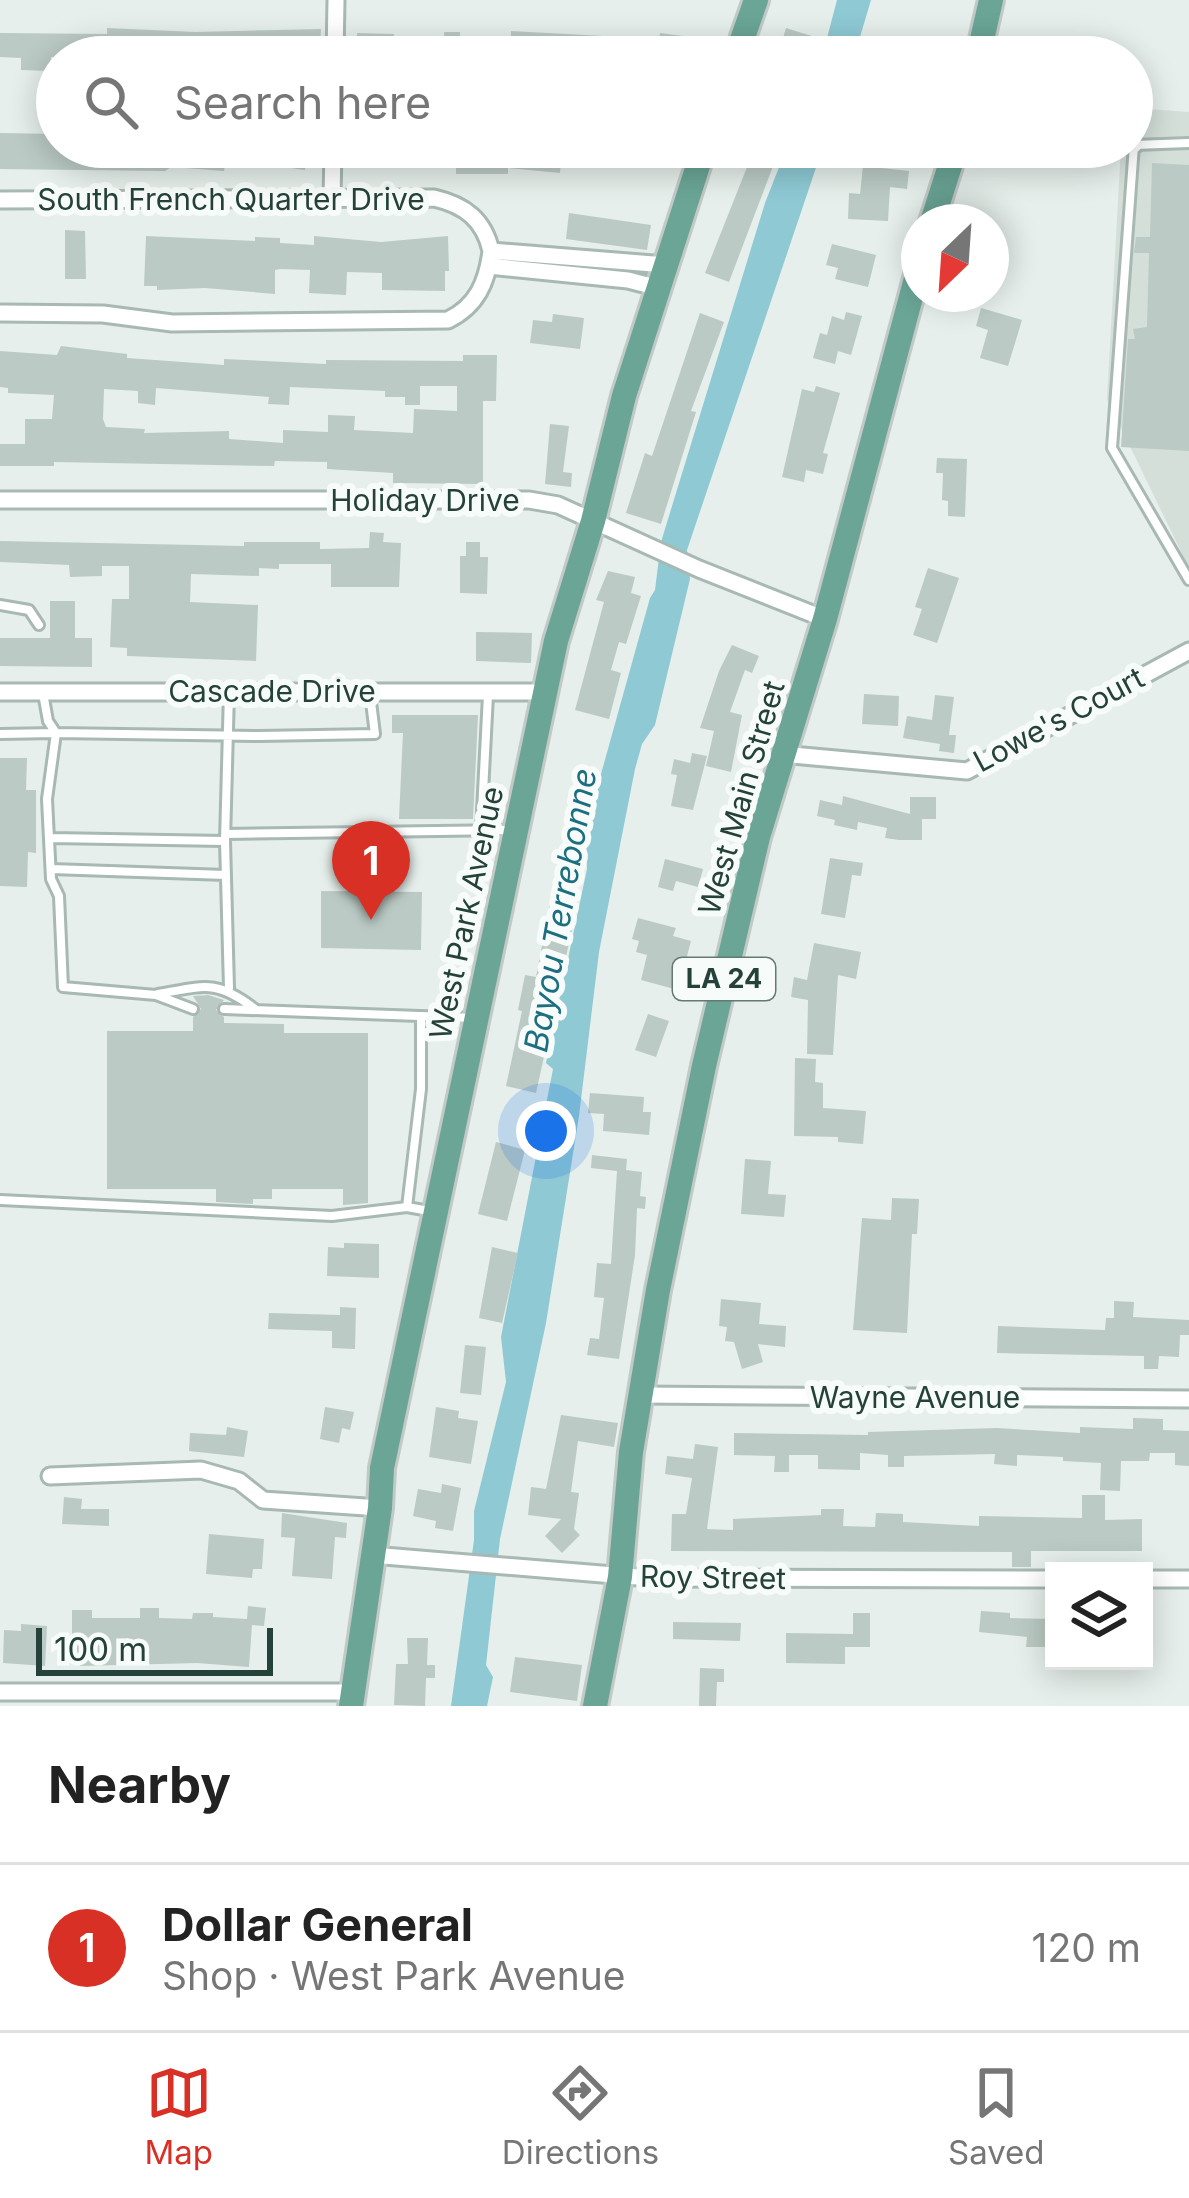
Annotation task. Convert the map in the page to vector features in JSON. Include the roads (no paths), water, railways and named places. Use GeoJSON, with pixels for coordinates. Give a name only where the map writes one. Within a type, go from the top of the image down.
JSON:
{"type":"FeatureCollection","features":[{"type":"Feature","properties":{"kind":"main road"},"geometry":{"type":"LineString","coordinates":[[743,36],[756,0]]}},
{"type":"Feature","properties":{"kind":"main road"},"geometry":{"type":"LineString","coordinates":[[982,36],[991,0]]}},
{"type":"Feature","properties":{"kind":"main road","name":"West Park Avenue"},"geometry":{"type":"LineString","coordinates":[[351,1699],[382,1468],[544,692],[624,396],[697,168]]}},
{"type":"Feature","properties":{"kind":"main road"},"geometry":{"type":"LineString","coordinates":[[938,204],[949,168]]}},
{"type":"Feature","properties":{"kind":"main road","name":"West Main Street"},"geometry":{"type":"LineString","coordinates":[[596,1706],[620,1576],[640,1395],[704,1066],[781,754],[825,619],[907,312]]}},
{"type":"Feature","properties":{"kind":"street"},"geometry":{"type":"LineString","coordinates":[[335,36],[336,0]]}},
{"type":"Feature","properties":{"kind":"street"},"geometry":{"type":"LineString","coordinates":[[332,200],[333,168]]}},
{"type":"Feature","properties":{"kind":"street","name":"South French Quarter Drive"},"geometry":{"type":"LineString","coordinates":[[0,200],[434,198],[476,217],[490,259]]}},
{"type":"Feature","properties":{"kind":"street"},"geometry":{"type":"LineString","coordinates":[[490,259],[663,277]]}},
{"type":"Feature","properties":{"kind":"street"},"geometry":{"type":"LineString","coordinates":[[490,259],[628,280],[663,277]]}},
{"type":"Feature","properties":{"kind":"street"},"geometry":{"type":"LineString","coordinates":[[0,313],[103,314],[172,323],[448,320],[472,304],[490,259]]}},
{"type":"Feature","properties":{"kind":"street","name":"Holiday Drive"},"geometry":{"type":"LineString","coordinates":[[0,500],[529,500],[558,505],[825,619]]}},
{"type":"Feature","properties":{"kind":"street","name":"Lowe's Court"},"geometry":{"type":"LineString","coordinates":[[781,754],[967,771],[1189,651]]}},
{"type":"Feature","properties":{"kind":"street","name":"Cascade Drive"},"geometry":{"type":"LineString","coordinates":[[0,692],[544,692]]}},
{"type":"Feature","properties":{"kind":"street","name":"Wayne Avenue"},"geometry":{"type":"LineString","coordinates":[[640,1395],[1189,1399]]}},
{"type":"Feature","properties":{"kind":"street"},"geometry":{"type":"LineString","coordinates":[[50,1476],[201,1470],[238,1481],[263,1500],[380,1508]]}},
{"type":"Feature","properties":{"kind":"street","name":"Roy Street"},"geometry":{"type":"LineString","coordinates":[[372,1555],[620,1576],[1045,1579]]}},
{"type":"Feature","properties":{"kind":"street"},"geometry":{"type":"LineString","coordinates":[[1153,1580],[1189,1580]]}},
{"type":"Feature","properties":{"kind":"street"},"geometry":{"type":"LineString","coordinates":[[0,1692],[351,1699]]}},
{"type":"Feature","properties":{"kind":"lane"},"geometry":{"type":"LineString","coordinates":[[1153,144],[1189,143]]}},
{"type":"Feature","properties":{"kind":"lane"},"geometry":{"type":"LineString","coordinates":[[1131,168],[1112,448],[1189,580]]}},
{"type":"Feature","properties":{"kind":"lane"},"geometry":{"type":"LineString","coordinates":[[0,605],[29,610],[39,625]]}},
{"type":"Feature","properties":{"kind":"lane"},"geometry":{"type":"LineString","coordinates":[[42,692],[48,721],[56,733],[47,799],[51,869],[59,896],[63,986],[156,994],[202,986],[229,988],[257,1010]]}},
{"type":"Feature","properties":{"kind":"lane"},"geometry":{"type":"LineString","coordinates":[[229,692],[225,837],[229,988]]}},
{"type":"Feature","properties":{"kind":"lane"},"geometry":{"type":"LineString","coordinates":[[0,734],[375,734],[370,692]]}},
{"type":"Feature","properties":{"kind":"lane"},"geometry":{"type":"LineString","coordinates":[[482,831],[488,692]]}},
{"type":"Feature","properties":{"kind":"lane"},"geometry":{"type":"LineString","coordinates":[[52,838],[515,830]]}},
{"type":"Feature","properties":{"kind":"lane"},"geometry":{"type":"LineString","coordinates":[[51,869],[226,875]]}},
{"type":"Feature","properties":{"kind":"lane"},"geometry":{"type":"LineString","coordinates":[[156,994],[193,1009]]}},
{"type":"Feature","properties":{"kind":"lane"},"geometry":{"type":"LineString","coordinates":[[224,1009],[476,1018]]}},
{"type":"Feature","properties":{"kind":"lane"},"geometry":{"type":"LineString","coordinates":[[406,1207],[421,1089],[421,1016]]}},
{"type":"Feature","properties":{"kind":"lane"},"geometry":{"type":"LineString","coordinates":[[0,1201],[332,1216],[406,1207],[435,1213]]}},
{"type":"Feature","properties":{"kind":"water"},"geometry":{"type":"Polygon","coordinates":[[[837,0],[871,0],[860,36],[828,36],[837,0]]]}},
{"type":"Feature","properties":{"kind":"water"},"geometry":{"type":"Polygon","coordinates":[[[779,168],[816,168],[687,550],[690,579],[655,725],[642,744],[635,769],[599,952],[546,1323],[500,1539],[486,1665],[493,1677],[487,1706],[451,1706],[474,1511],[506,1382],[501,1337],[553,1069],[546,1063],[587,869],[586,828],[655,590],[661,542],[779,168]]]}},
{"type":"Feature","properties":{"kind":"place","name":"Dollar General"},"geometry":{"type":"Point","coordinates":[371,920]}},
{"type":"Feature","properties":{"kind":"water label","name":"Bayou Terrebonne"},"geometry":{"type":"Point","coordinates":[560,910]}}]}
